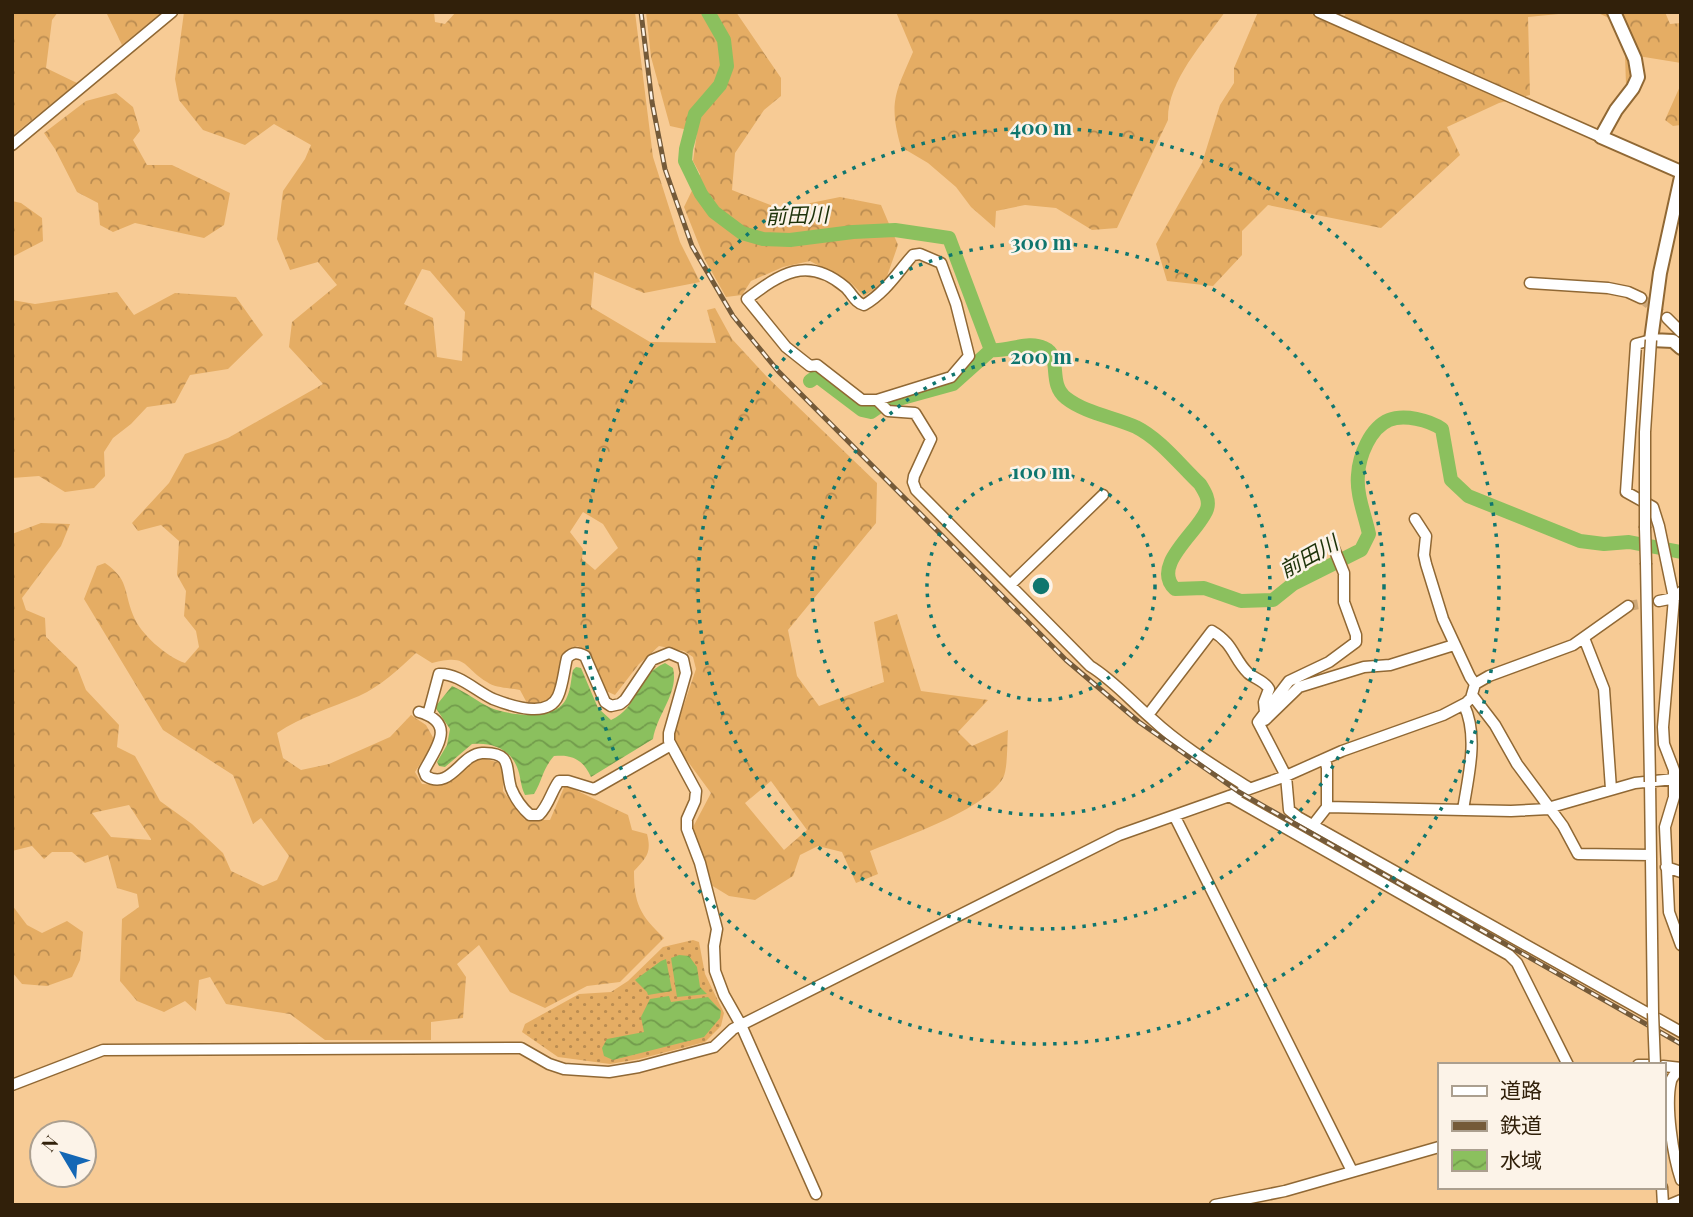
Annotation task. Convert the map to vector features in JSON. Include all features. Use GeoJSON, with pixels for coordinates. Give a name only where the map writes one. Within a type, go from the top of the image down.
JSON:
{"type":"FeatureCollection","features":[{"type":"Feature","properties":{"kind":"main road"},"geometry":{"type":"LineString","coordinates":[[1614,12],[1635,59],[1638,77],[1601,137],[1681,174],[1660,273],[1651,340],[1673,341],[1681,348]]}},
{"type":"Feature","properties":{"kind":"street"},"geometry":{"type":"LineString","coordinates":[[12,145],[172,12]]}},
{"type":"Feature","properties":{"kind":"street"},"geometry":{"type":"LineString","coordinates":[[1319,12],[1601,137]]}},
{"type":"Feature","properties":{"kind":"street"},"geometry":{"type":"LineString","coordinates":[[880,404],[951,377],[970,356],[956,304],[941,263],[918,254],[913,255],[889,286],[864,305],[859,304],[845,288],[827,276],[803,269],[784,273],[747,299],[789,350],[810,366],[817,365],[863,400],[915,413],[931,439],[914,476],[916,490],[1090,666],[1105,675],[1148,715],[1206,761],[1249,788]]}},
{"type":"Feature","properties":{"kind":"street"},"geometry":{"type":"LineString","coordinates":[[1530,283],[1608,289],[1628,292],[1641,298]]}},
{"type":"Feature","properties":{"kind":"street"},"geometry":{"type":"LineString","coordinates":[[1668,318],[1681,332]]}},
{"type":"Feature","properties":{"kind":"street"},"geometry":{"type":"LineString","coordinates":[[1655,1063],[1653,1013],[1650,782],[1645,432],[1651,340],[1636,344],[1626,492],[1653,507],[1677,595],[1663,727],[1664,744],[1673,765],[1674,779],[1674,797],[1665,827],[1669,912],[1681,944]]}},
{"type":"Feature","properties":{"kind":"street"},"geometry":{"type":"LineString","coordinates":[[1010,584],[1102,495]]}},
{"type":"Feature","properties":{"kind":"street"},"geometry":{"type":"LineString","coordinates":[[1415,519],[1426,536],[1424,555],[1437,601],[1474,689],[1509,752],[1563,826],[1578,854],[1651,855]]}},
{"type":"Feature","properties":{"kind":"street"},"geometry":{"type":"LineString","coordinates":[[1334,549],[1344,573],[1343,602],[1356,635],[1356,642],[1329,663],[1289,681],[1258,722],[1286,776],[1289,810],[1681,1032]]}},
{"type":"Feature","properties":{"kind":"street"},"geometry":{"type":"LineString","coordinates":[[1659,601],[1677,595]]}},
{"type":"Feature","properties":{"kind":"street"},"geometry":{"type":"LineString","coordinates":[[12,1085],[103,1050],[522,1048],[549,1065],[564,1069],[609,1072],[652,1064],[714,1047],[733,1029],[1119,835],[1286,776],[1342,751],[1464,705],[1474,689],[1489,676],[1564,649],[1628,606]]}},
{"type":"Feature","properties":{"kind":"street"},"geometry":{"type":"LineString","coordinates":[[1148,715],[1212,632],[1233,649],[1246,671],[1268,685],[1269,690],[1264,702],[1265,713]]}},
{"type":"Feature","properties":{"kind":"street"},"geometry":{"type":"LineString","coordinates":[[1584,638],[1604,689],[1611,789]]}},
{"type":"Feature","properties":{"kind":"street"},"geometry":{"type":"LineString","coordinates":[[1259,724],[1299,687],[1364,667],[1390,665],[1454,645]]}},
{"type":"Feature","properties":{"kind":"street"},"geometry":{"type":"LineString","coordinates":[[671,745],[594,789],[559,781],[546,808],[539,815],[530,815],[522,808],[511,789],[508,763],[503,757],[480,752],[449,776],[438,780],[426,776],[425,771],[441,737],[436,720],[424,713],[439,674],[461,681],[494,699],[535,710],[545,708],[558,697],[567,658],[578,653],[585,656],[605,702],[611,706],[620,704],[652,660],[669,653],[683,659],[686,673],[668,741],[671,745],[696,791],[695,801],[687,819],[687,829],[700,863],[717,929],[714,946],[715,971],[816,1194]]}},
{"type":"Feature","properties":{"kind":"street"},"geometry":{"type":"LineString","coordinates":[[1463,810],[1471,736],[1470,717],[1464,705]]}},
{"type":"Feature","properties":{"kind":"street"},"geometry":{"type":"LineString","coordinates":[[1312,825],[1327,807],[1328,768],[1325,759]]}},
{"type":"Feature","properties":{"kind":"street"},"geometry":{"type":"LineString","coordinates":[[1327,807],[1548,809],[1635,783],[1674,779]]}},
{"type":"Feature","properties":{"kind":"street"},"geometry":{"type":"LineString","coordinates":[[1229,796],[1509,955],[1517,963],[1567,1063]]}},
{"type":"Feature","properties":{"kind":"street"},"geometry":{"type":"LineString","coordinates":[[1175,817],[1352,1171]]}},
{"type":"Feature","properties":{"kind":"street"},"geometry":{"type":"LineString","coordinates":[[1666,867],[1681,872]]}},
{"type":"Feature","properties":{"kind":"street"},"geometry":{"type":"LineString","coordinates":[[1681,1068],[1674,1075],[1670,1088],[1672,1137],[1681,1180]]}},
{"type":"Feature","properties":{"kind":"street"},"geometry":{"type":"LineString","coordinates":[[1215,1205],[1285,1191],[1438,1147]]}},
{"type":"Feature","properties":{"kind":"street"},"geometry":{"type":"LineString","coordinates":[[1669,1205],[1681,1200]]}},
{"type":"Feature","properties":{"kind":"green space"},"geometry":{"type":"Polygon","coordinates":[[[12,12],[58,12],[52,20],[46,68],[77,83],[12,136],[12,12]]]}},
{"type":"Feature","properties":{"kind":"green space"},"geometry":{"type":"Polygon","coordinates":[[[106,12],[162,12],[122,45],[106,12]]]}},
{"type":"Feature","properties":{"kind":"green space"},"geometry":{"type":"Polygon","coordinates":[[[184,12],[434,12],[435,22],[445,24],[456,12],[635,12],[653,157],[680,242],[700,282],[644,293],[594,272],[591,307],[650,342],[716,343],[707,310],[715,308],[732,339],[767,377],[877,483],[876,523],[788,630],[797,676],[819,706],[884,682],[874,622],[897,614],[921,691],[988,700],[958,732],[972,746],[1008,730],[1005,774],[994,790],[942,821],[870,851],[878,874],[856,883],[842,852],[818,846],[800,855],[793,876],[755,900],[729,896],[711,885],[693,827],[711,793],[672,740],[696,669],[693,657],[684,651],[659,646],[639,664],[615,695],[606,691],[589,651],[577,646],[563,654],[553,696],[542,705],[527,703],[520,690],[490,684],[464,663],[444,660],[432,663],[416,653],[367,692],[307,717],[277,733],[283,758],[301,770],[329,764],[390,737],[411,715],[426,725],[435,741],[415,772],[422,784],[443,785],[479,757],[504,764],[503,791],[525,820],[550,820],[565,785],[628,815],[632,830],[647,834],[647,855],[634,871],[635,892],[644,915],[664,938],[620,982],[587,986],[545,1008],[510,992],[479,945],[457,964],[466,977],[463,1018],[431,1022],[431,1040],[325,1040],[290,1014],[226,1004],[210,977],[199,980],[196,1011],[185,1001],[164,1012],[137,1001],[120,981],[122,919],[139,907],[137,894],[117,888],[108,855],[85,863],[72,852],[52,852],[44,859],[32,846],[12,851],[12,534],[41,523],[70,524],[61,546],[22,598],[26,610],[45,618],[46,637],[77,667],[86,690],[119,725],[117,747],[135,756],[160,801],[192,824],[223,853],[231,871],[263,886],[277,880],[289,856],[261,818],[253,824],[233,775],[163,730],[84,599],[97,566],[105,563],[122,580],[133,615],[155,644],[170,656],[185,663],[199,647],[196,631],[184,616],[186,591],[177,575],[179,541],[161,525],[138,531],[132,523],[169,483],[185,454],[228,438],[323,384],[289,347],[292,322],[337,285],[318,262],[290,270],[277,239],[283,191],[305,159],[311,145],[274,124],[245,145],[203,130],[179,100],[175,79],[184,12]],[[422,269],[404,304],[433,318],[437,357],[462,361],[465,312],[430,271],[422,269]],[[583,512],[570,532],[583,549],[582,559],[595,570],[618,548],[603,524],[583,512]],[[771,781],[745,803],[784,850],[807,830],[771,781]],[[129,805],[92,813],[111,837],[151,840],[129,805]]]}},
{"type":"Feature","properties":{"kind":"green space"},"geometry":{"type":"Polygon","coordinates":[[[646,12],[736,12],[781,78],[781,96],[764,110],[735,153],[732,190],[781,209],[840,197],[881,205],[898,245],[885,282],[864,296],[851,283],[810,261],[783,267],[751,281],[742,295],[726,297],[705,260],[684,207],[700,174],[693,161],[697,132],[670,126],[651,57],[646,12]]]}},
{"type":"Feature","properties":{"kind":"green space"},"geometry":{"type":"Polygon","coordinates":[[[896,12],[1225,12],[1188,63],[1173,91],[1168,120],[1117,228],[1092,230],[1056,208],[1025,205],[996,211],[995,228],[971,207],[956,187],[928,163],[901,147],[895,119],[896,98],[913,52],[896,12]]]}},
{"type":"Feature","properties":{"kind":"green space"},"geometry":{"type":"Polygon","coordinates":[[[1258,12],[1308,12],[1337,26],[1347,12],[1579,12],[1528,17],[1530,95],[1499,103],[1447,127],[1460,155],[1381,228],[1268,205],[1242,231],[1242,255],[1213,286],[1167,281],[1156,244],[1202,163],[1220,105],[1234,83],[1234,68],[1258,12]]]}},
{"type":"Feature","properties":{"kind":"green space"},"geometry":{"type":"Polygon","coordinates":[[[1596,12],[1665,12],[1670,24],[1681,23],[1681,63],[1638,56],[1632,63],[1629,85],[1626,85],[1624,25],[1596,12]]]}},
{"type":"Feature","properties":{"kind":"green space"},"geometry":{"type":"Polygon","coordinates":[[[1681,84],[1681,125],[1673,126],[1665,120],[1681,84]]]}},
{"type":"Feature","properties":{"kind":"green space"},"geometry":{"type":"Polygon","coordinates":[[[116,93],[133,107],[140,131],[133,140],[147,165],[172,165],[230,193],[224,225],[204,238],[135,223],[113,232],[100,225],[98,203],[77,192],[44,133],[86,101],[116,93]]]}},
{"type":"Feature","properties":{"kind":"green space"},"geometry":{"type":"Polygon","coordinates":[[[12,201],[21,203],[42,218],[43,241],[12,257],[12,201]]]}},
{"type":"Feature","properties":{"kind":"green space"},"geometry":{"type":"Polygon","coordinates":[[[117,292],[134,315],[175,293],[236,297],[263,335],[228,369],[190,375],[175,403],[147,407],[113,438],[104,452],[105,476],[94,488],[65,492],[39,476],[12,478],[12,300],[35,304],[117,292]]]}},
{"type":"Feature","properties":{"kind":"green space"},"geometry":{"type":"Polygon","coordinates":[[[12,905],[27,925],[42,933],[67,921],[83,932],[80,960],[72,977],[47,986],[22,984],[12,972],[12,905]]]}},
{"type":"Feature","properties":{"kind":"green space"},"geometry":{"type":"Polygon","coordinates":[[[693,940],[699,942],[705,974],[724,1013],[721,1026],[705,1042],[610,1064],[558,1057],[522,1032],[525,1024],[579,994],[611,992],[628,981],[663,947],[693,940]]]}},
{"type":"Feature","properties":{"kind":"water"},"geometry":{"type":"Polygon","coordinates":[[[665,663],[673,668],[673,686],[653,739],[591,777],[577,759],[554,756],[534,794],[525,795],[514,760],[499,748],[472,744],[445,767],[439,766],[437,762],[447,745],[450,729],[435,707],[452,686],[500,711],[522,715],[544,714],[562,705],[568,694],[573,670],[576,667],[581,668],[598,708],[611,720],[627,708],[648,675],[665,663]]]}},
{"type":"Feature","properties":{"kind":"water"},"geometry":{"type":"Polygon","coordinates":[[[689,956],[697,967],[700,987],[707,994],[677,997],[671,958],[689,956]]]}},
{"type":"Feature","properties":{"kind":"water"},"geometry":{"type":"Polygon","coordinates":[[[666,959],[672,991],[648,995],[635,980],[666,959]]]}},
{"type":"Feature","properties":{"kind":"water"},"geometry":{"type":"Polygon","coordinates":[[[669,996],[671,1002],[708,997],[721,1011],[720,1018],[704,1037],[613,1060],[604,1056],[602,1048],[607,1039],[644,1032],[641,1017],[650,999],[669,996]]]}},
{"type":"Feature","properties":{"kind":"waterway","name":"前田川"},"geometry":{"type":"LineString","coordinates":[[708,12],[724,40],[727,66],[720,85],[695,114],[685,161],[701,194],[714,212],[742,233],[763,239],[790,240],[895,230],[949,238],[991,350],[1032,345],[1044,348],[1053,357],[1057,385],[1066,398],[1145,432],[1162,445],[1200,484],[1208,506],[1203,518],[1179,548],[1168,569],[1169,580],[1175,589],[1204,588],[1241,601],[1273,600],[1293,584],[1361,550],[1369,534],[1358,490],[1361,460],[1376,429],[1395,418],[1423,421],[1442,429],[1451,480],[1468,496],[1580,541],[1604,544],[1629,542],[1681,552]]}},
{"type":"Feature","properties":{"kind":"waterway","name":"前田川"},"geometry":{"type":"LineString","coordinates":[[810,381],[817,376],[862,410],[871,412],[884,403],[953,384],[991,350]]}},
{"type":"Feature","properties":{"kind":"tunnel"},"geometry":{"type":"LineString","coordinates":[[1641,298],[1667,318]]}},
{"type":"Feature","properties":{"kind":"tunnel"},"geometry":{"type":"LineString","coordinates":[[1628,606],[1659,601]]}},
{"type":"Feature","properties":{"kind":"railway"},"geometry":{"type":"LineString","coordinates":[[641,12],[652,102],[665,169],[692,246],[733,316],[778,371],[1066,660],[1139,722],[1239,792],[1681,1044]]}}]}
